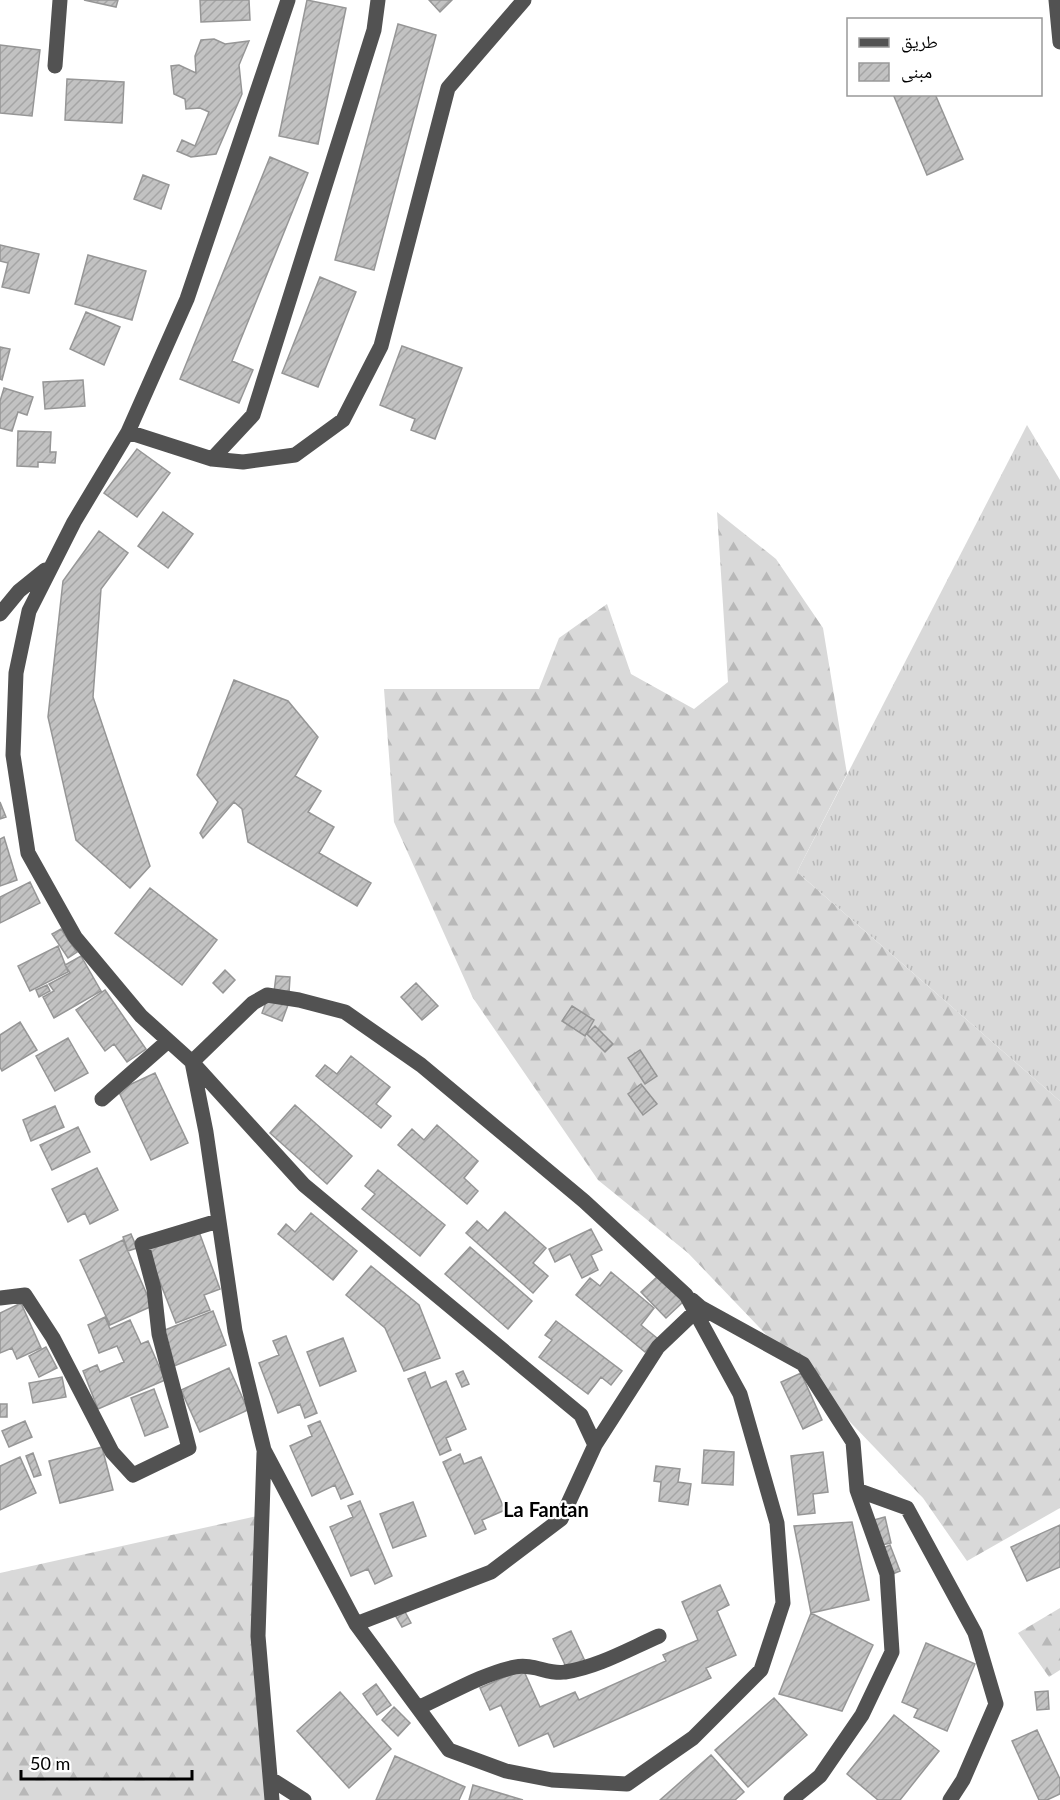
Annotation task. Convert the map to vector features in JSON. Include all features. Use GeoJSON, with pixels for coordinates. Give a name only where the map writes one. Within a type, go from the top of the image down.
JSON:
{"type":"FeatureCollection","features":[{"type":"Feature","properties":{"kind":"street"},"geometry":{"type":"LineString","coordinates":[[55,66],[60,0]]}},
{"type":"Feature","properties":{"kind":"street"},"geometry":{"type":"LineString","coordinates":[[288,0],[187,299],[128,432],[49,568],[29,611],[16,673],[13,755],[28,853],[75,937],[141,1016],[192,1062],[304,1185],[581,1415],[595,1445]]}},
{"type":"Feature","properties":{"kind":"street"},"geometry":{"type":"LineString","coordinates":[[212,459],[253,415],[374,30],[378,0]]}},
{"type":"Feature","properties":{"kind":"street"},"geometry":{"type":"LineString","coordinates":[[128,432],[212,459],[243,462],[295,455],[343,420],[381,346],[448,88],[524,0]]}},
{"type":"Feature","properties":{"kind":"street"},"geometry":{"type":"LineString","coordinates":[[1056,0],[1060,42]]}},
{"type":"Feature","properties":{"kind":"street"},"geometry":{"type":"LineString","coordinates":[[0,614],[19,591],[49,568]]}},
{"type":"Feature","properties":{"kind":"street"},"geometry":{"type":"LineString","coordinates":[[0,614],[29,611]]}},
{"type":"Feature","properties":{"kind":"street"},"geometry":{"type":"LineString","coordinates":[[267,995],[299,1000],[345,1012],[422,1065],[584,1201],[686,1295],[698,1310],[740,1394],[777,1523],[783,1603],[761,1670],[693,1738],[627,1784],[552,1780],[506,1771],[449,1750],[356,1624],[264,1450],[235,1331],[206,1132],[192,1062],[253,1003],[267,995]]}},
{"type":"Feature","properties":{"kind":"street"},"geometry":{"type":"LineString","coordinates":[[102,1099],[168,1041]]}},
{"type":"Feature","properties":{"kind":"street"},"geometry":{"type":"LineString","coordinates":[[0,1298],[25,1295],[53,1338],[112,1452],[133,1475],[189,1448],[159,1334],[154,1289],[142,1244],[218,1221]]}},
{"type":"Feature","properties":{"kind":"street"},"geometry":{"type":"LineString","coordinates":[[356,1624],[491,1572],[561,1519],[595,1445],[658,1347],[698,1310]]}},
{"type":"Feature","properties":{"kind":"street"},"geometry":{"type":"LineString","coordinates":[[698,1310],[803,1365],[853,1442],[857,1490],[887,1574],[892,1652],[862,1715],[820,1776],[791,1800]]}},
{"type":"Feature","properties":{"kind":"street"},"geometry":{"type":"LineString","coordinates":[[264,1450],[258,1635],[272,1800]]}},
{"type":"Feature","properties":{"kind":"street"},"geometry":{"type":"LineString","coordinates":[[857,1490],[907,1508],[975,1633],[996,1704],[963,1780],[950,1800]]}},
{"type":"Feature","properties":{"kind":"street"},"geometry":{"type":"LineString","coordinates":[[418,1708],[502,1670],[519,1666],[535,1666],[562,1673],[594,1664],[659,1636]]}},
{"type":"Feature","properties":{"kind":"street"},"geometry":{"type":"LineString","coordinates":[[271,1779],[304,1800]]}},
{"type":"Feature","properties":{"kind":"green space"},"geometry":{"type":"Polygon","coordinates":[[[1027,425],[1060,480],[1060,1101],[797,872],[1027,425]]]}},
{"type":"Feature","properties":{"kind":"green space"},"geometry":{"type":"Polygon","coordinates":[[[717,512],[776,559],[823,628],[847,774],[797,872],[1060,1101],[1060,1508],[967,1561],[923,1498],[688,1253],[598,1180],[473,998],[394,822],[384,689],[539,689],[559,638],[607,604],[631,674],[694,709],[728,682],[717,512]]]}},
{"type":"Feature","properties":{"kind":"green space"},"geometry":{"type":"Polygon","coordinates":[[[262,1515],[258,1636],[271,1800],[0,1800],[0,1573],[262,1515]]]}},
{"type":"Feature","properties":{"kind":"green space"},"geometry":{"type":"Polygon","coordinates":[[[1060,1608],[1060,1670],[1049,1677],[1018,1633],[1060,1608]]]}},
{"type":"Feature","properties":{"kind":"building"},"geometry":{"type":"Polygon","coordinates":[[[84,0],[118,0],[116,7],[84,0]]]}},
{"type":"Feature","properties":{"kind":"building"},"geometry":{"type":"Polygon","coordinates":[[[200,0],[249,0],[250,20],[201,22],[200,0]]]}},
{"type":"Feature","properties":{"kind":"building"},"geometry":{"type":"Polygon","coordinates":[[[307,0],[346,8],[318,144],[279,136],[307,0]]]}},
{"type":"Feature","properties":{"kind":"building"},"geometry":{"type":"Polygon","coordinates":[[[429,0],[452,0],[440,12],[429,0]]]}},
{"type":"Feature","properties":{"kind":"building"},"geometry":{"type":"Polygon","coordinates":[[[398,24],[436,35],[374,270],[335,260],[398,24]]]}},
{"type":"Feature","properties":{"kind":"building"},"geometry":{"type":"Polygon","coordinates":[[[214,39],[225,44],[249,41],[239,65],[242,94],[216,154],[191,157],[177,151],[182,140],[195,146],[209,112],[200,108],[186,109],[185,99],[174,94],[171,66],[179,65],[196,73],[195,56],[201,40],[214,39]]]}},
{"type":"Feature","properties":{"kind":"building"},"geometry":{"type":"Polygon","coordinates":[[[0,45],[40,50],[32,116],[0,113],[0,45]]]}},
{"type":"Feature","properties":{"kind":"building"},"geometry":{"type":"Polygon","coordinates":[[[67,79],[124,82],[122,123],[65,120],[67,79]]]}},
{"type":"Feature","properties":{"kind":"building"},"geometry":{"type":"Polygon","coordinates":[[[894,96],[936,96],[963,159],[927,175],[894,96]]]}},
{"type":"Feature","properties":{"kind":"building"},"geometry":{"type":"Polygon","coordinates":[[[270,157],[308,173],[232,361],[253,370],[239,403],[180,379],[270,157]]]}},
{"type":"Feature","properties":{"kind":"building"},"geometry":{"type":"Polygon","coordinates":[[[143,175],[169,185],[161,209],[134,199],[143,175]]]}},
{"type":"Feature","properties":{"kind":"building"},"geometry":{"type":"Polygon","coordinates":[[[0,245],[39,254],[29,293],[2,287],[8,263],[0,261],[0,245]]]}},
{"type":"Feature","properties":{"kind":"building"},"geometry":{"type":"Polygon","coordinates":[[[88,255],[146,271],[132,320],[75,304],[88,255]]]}},
{"type":"Feature","properties":{"kind":"building"},"geometry":{"type":"Polygon","coordinates":[[[320,277],[356,292],[318,387],[282,373],[320,277]]]}},
{"type":"Feature","properties":{"kind":"building"},"geometry":{"type":"Polygon","coordinates":[[[86,312],[120,327],[104,365],[70,349],[86,312]]]}},
{"type":"Feature","properties":{"kind":"building"},"geometry":{"type":"Polygon","coordinates":[[[402,346],[462,368],[435,439],[411,430],[415,419],[380,405],[402,346]]]}},
{"type":"Feature","properties":{"kind":"building"},"geometry":{"type":"Polygon","coordinates":[[[0,347],[10,349],[2,380],[0,379],[0,347]]]}},
{"type":"Feature","properties":{"kind":"building"},"geometry":{"type":"Polygon","coordinates":[[[83,380],[85,406],[45,409],[43,382],[83,380]]]}},
{"type":"Feature","properties":{"kind":"building"},"geometry":{"type":"Polygon","coordinates":[[[4,388],[33,397],[27,415],[18,412],[12,431],[0,428],[0,401],[4,388]]]}},
{"type":"Feature","properties":{"kind":"building"},"geometry":{"type":"Polygon","coordinates":[[[18,431],[51,432],[50,452],[56,452],[55,463],[38,462],[38,467],[17,466],[18,431]]]}},
{"type":"Feature","properties":{"kind":"building"},"geometry":{"type":"Polygon","coordinates":[[[137,449],[170,473],[137,517],[104,493],[137,449]]]}},
{"type":"Feature","properties":{"kind":"building"},"geometry":{"type":"Polygon","coordinates":[[[163,512],[193,534],[168,568],[138,546],[163,512]]]}},
{"type":"Feature","properties":{"kind":"building"},"geometry":{"type":"Polygon","coordinates":[[[99,531],[128,553],[101,589],[93,697],[150,866],[130,888],[76,840],[48,717],[63,581],[99,531]]]}},
{"type":"Feature","properties":{"kind":"building"},"geometry":{"type":"Polygon","coordinates":[[[234,680],[288,701],[318,737],[295,776],[321,791],[308,812],[334,827],[319,853],[371,883],[357,906],[248,842],[242,809],[234,802],[203,838],[200,833],[218,802],[197,775],[234,680]]]}},
{"type":"Feature","properties":{"kind":"building"},"geometry":{"type":"Polygon","coordinates":[[[0,802],[6,817],[0,819],[0,802]]]}},
{"type":"Feature","properties":{"kind":"building"},"geometry":{"type":"Polygon","coordinates":[[[4,837],[17,880],[0,886],[0,839],[4,837]]]}},
{"type":"Feature","properties":{"kind":"building"},"geometry":{"type":"Polygon","coordinates":[[[30,882],[40,903],[0,923],[0,897],[30,882]]]}},
{"type":"Feature","properties":{"kind":"building"},"geometry":{"type":"Polygon","coordinates":[[[150,888],[217,940],[182,985],[115,933],[150,888]]]}},
{"type":"Feature","properties":{"kind":"building"},"geometry":{"type":"Polygon","coordinates":[[[61,929],[77,952],[68,958],[52,934],[61,929]]]}},
{"type":"Feature","properties":{"kind":"building"},"geometry":{"type":"Polygon","coordinates":[[[58,946],[68,972],[30,991],[18,966],[58,946]]]}},
{"type":"Feature","properties":{"kind":"building"},"geometry":{"type":"Polygon","coordinates":[[[81,956],[101,991],[54,1018],[43,997],[54,991],[49,984],[70,973],[65,965],[81,956]]]}},
{"type":"Feature","properties":{"kind":"building"},"geometry":{"type":"Polygon","coordinates":[[[225,970],[235,980],[223,993],[213,983],[225,970]]]}},
{"type":"Feature","properties":{"kind":"building"},"geometry":{"type":"Polygon","coordinates":[[[276,976],[290,977],[289,993],[274,992],[276,976]]]}},
{"type":"Feature","properties":{"kind":"building"},"geometry":{"type":"Polygon","coordinates":[[[416,983],[438,1006],[422,1020],[401,997],[416,983]]]}},
{"type":"Feature","properties":{"kind":"building"},"geometry":{"type":"Polygon","coordinates":[[[47,985],[50,991],[39,997],[36,990],[47,985]]]}},
{"type":"Feature","properties":{"kind":"building"},"geometry":{"type":"Polygon","coordinates":[[[105,990],[146,1049],[127,1062],[114,1044],[105,1051],[76,1010],[105,990]]]}},
{"type":"Feature","properties":{"kind":"building"},"geometry":{"type":"Polygon","coordinates":[[[268,997],[288,1005],[282,1021],[262,1013],[268,997]]]}},
{"type":"Feature","properties":{"kind":"building"},"geometry":{"type":"Polygon","coordinates":[[[572,1006],[594,1020],[585,1036],[562,1021],[572,1006]]]}},
{"type":"Feature","properties":{"kind":"building"},"geometry":{"type":"Polygon","coordinates":[[[20,1022],[37,1050],[2,1071],[0,1035],[20,1022]]]}},
{"type":"Feature","properties":{"kind":"building"},"geometry":{"type":"Polygon","coordinates":[[[595,1026],[613,1044],[605,1052],[587,1034],[595,1026]]]}},
{"type":"Feature","properties":{"kind":"building"},"geometry":{"type":"Polygon","coordinates":[[[68,1038],[88,1073],[55,1091],[36,1056],[68,1038]]]}},
{"type":"Feature","properties":{"kind":"building"},"geometry":{"type":"Polygon","coordinates":[[[640,1050],[657,1076],[645,1084],[628,1058],[640,1050]]]}},
{"type":"Feature","properties":{"kind":"building"},"geometry":{"type":"Polygon","coordinates":[[[351,1056],[390,1087],[376,1104],[391,1116],[381,1128],[316,1076],[325,1065],[337,1074],[351,1056]]]}},
{"type":"Feature","properties":{"kind":"building"},"geometry":{"type":"Polygon","coordinates":[[[155,1073],[188,1143],[151,1160],[118,1090],[155,1073]]]}},
{"type":"Feature","properties":{"kind":"building"},"geometry":{"type":"Polygon","coordinates":[[[641,1084],[657,1104],[643,1115],[628,1094],[641,1084]]]}},
{"type":"Feature","properties":{"kind":"building"},"geometry":{"type":"Polygon","coordinates":[[[295,1105],[352,1156],[327,1184],[270,1133],[295,1105]]]}},
{"type":"Feature","properties":{"kind":"building"},"geometry":{"type":"Polygon","coordinates":[[[55,1106],[64,1127],[31,1141],[23,1120],[55,1106]]]}},
{"type":"Feature","properties":{"kind":"building"},"geometry":{"type":"Polygon","coordinates":[[[437,1125],[478,1161],[464,1178],[478,1191],[467,1204],[398,1145],[412,1129],[424,1140],[437,1125]]]}},
{"type":"Feature","properties":{"kind":"building"},"geometry":{"type":"Polygon","coordinates":[[[78,1127],[90,1152],[52,1170],[40,1145],[78,1127]]]}},
{"type":"Feature","properties":{"kind":"building"},"geometry":{"type":"Polygon","coordinates":[[[97,1168],[118,1210],[90,1224],[85,1213],[68,1222],[52,1189],[97,1168]]]}},
{"type":"Feature","properties":{"kind":"building"},"geometry":{"type":"Polygon","coordinates":[[[378,1170],[445,1225],[420,1256],[362,1209],[375,1194],[365,1186],[378,1170]]]}},
{"type":"Feature","properties":{"kind":"building"},"geometry":{"type":"Polygon","coordinates":[[[505,1212],[546,1248],[533,1263],[548,1276],[533,1293],[466,1233],[477,1221],[488,1231],[505,1212]]]}},
{"type":"Feature","properties":{"kind":"building"},"geometry":{"type":"Polygon","coordinates":[[[311,1213],[357,1251],[333,1280],[278,1234],[286,1224],[295,1232],[311,1213]]]}},
{"type":"Feature","properties":{"kind":"building"},"geometry":{"type":"Polygon","coordinates":[[[198,1229],[220,1289],[204,1295],[210,1310],[176,1323],[147,1249],[198,1229]]]}},
{"type":"Feature","properties":{"kind":"building"},"geometry":{"type":"Polygon","coordinates":[[[591,1229],[602,1250],[591,1255],[598,1270],[582,1278],[570,1254],[555,1262],[549,1249],[591,1229]]]}},
{"type":"Feature","properties":{"kind":"building"},"geometry":{"type":"Polygon","coordinates":[[[131,1234],[137,1248],[128,1251],[123,1237],[131,1234]]]}},
{"type":"Feature","properties":{"kind":"building"},"geometry":{"type":"Polygon","coordinates":[[[123,1240],[152,1306],[110,1325],[80,1260],[123,1240]]]}},
{"type":"Feature","properties":{"kind":"building"},"geometry":{"type":"Polygon","coordinates":[[[470,1247],[532,1301],[508,1329],[445,1274],[470,1247]]]}},
{"type":"Feature","properties":{"kind":"building"},"geometry":{"type":"Polygon","coordinates":[[[371,1266],[419,1305],[440,1358],[404,1371],[385,1328],[346,1295],[371,1266]]]}},
{"type":"Feature","properties":{"kind":"building"},"geometry":{"type":"Polygon","coordinates":[[[611,1272],[654,1308],[641,1325],[657,1338],[645,1352],[576,1295],[590,1278],[600,1286],[611,1272]]]}},
{"type":"Feature","properties":{"kind":"building"},"geometry":{"type":"Polygon","coordinates":[[[659,1275],[684,1301],[666,1318],[641,1292],[659,1275]]]}},
{"type":"Feature","properties":{"kind":"building"},"geometry":{"type":"Polygon","coordinates":[[[21,1303],[41,1348],[17,1359],[12,1348],[0,1353],[0,1313],[21,1303]]]}},
{"type":"Feature","properties":{"kind":"building"},"geometry":{"type":"Polygon","coordinates":[[[213,1311],[226,1345],[174,1366],[160,1332],[213,1311]]]}},
{"type":"Feature","properties":{"kind":"building"},"geometry":{"type":"Polygon","coordinates":[[[105,1317],[110,1329],[130,1320],[141,1344],[148,1341],[165,1380],[98,1409],[83,1371],[97,1365],[100,1372],[124,1362],[117,1346],[99,1353],[88,1325],[105,1317]]]}},
{"type":"Feature","properties":{"kind":"building"},"geometry":{"type":"Polygon","coordinates":[[[556,1321],[622,1371],[611,1385],[601,1377],[588,1394],[539,1357],[552,1340],[545,1335],[556,1321]]]}},
{"type":"Feature","properties":{"kind":"building"},"geometry":{"type":"Polygon","coordinates":[[[286,1336],[317,1413],[305,1418],[300,1404],[278,1413],[259,1363],[279,1355],[273,1341],[286,1336]]]}},
{"type":"Feature","properties":{"kind":"building"},"geometry":{"type":"Polygon","coordinates":[[[343,1338],[356,1371],[320,1386],[307,1352],[343,1338]]]}},
{"type":"Feature","properties":{"kind":"building"},"geometry":{"type":"Polygon","coordinates":[[[46,1347],[57,1368],[39,1377],[29,1356],[46,1347]]]}},
{"type":"Feature","properties":{"kind":"building"},"geometry":{"type":"Polygon","coordinates":[[[229,1368],[248,1410],[200,1432],[181,1390],[229,1368]]]}},
{"type":"Feature","properties":{"kind":"building"},"geometry":{"type":"Polygon","coordinates":[[[463,1371],[469,1384],[462,1387],[456,1374],[463,1371]]]}},
{"type":"Feature","properties":{"kind":"building"},"geometry":{"type":"Polygon","coordinates":[[[425,1372],[431,1388],[446,1381],[466,1429],[446,1438],[451,1450],[440,1455],[408,1379],[425,1372]]]}},
{"type":"Feature","properties":{"kind":"building"},"geometry":{"type":"Polygon","coordinates":[[[801,1373],[822,1420],[803,1429],[781,1382],[801,1373]]]}},
{"type":"Feature","properties":{"kind":"building"},"geometry":{"type":"Polygon","coordinates":[[[62,1377],[66,1397],[33,1403],[29,1383],[62,1377]]]}},
{"type":"Feature","properties":{"kind":"building"},"geometry":{"type":"Polygon","coordinates":[[[154,1389],[168,1427],[145,1436],[131,1398],[154,1389]]]}},
{"type":"Feature","properties":{"kind":"building"},"geometry":{"type":"Polygon","coordinates":[[[0,1404],[7,1404],[7,1417],[0,1417],[0,1404]]]}},
{"type":"Feature","properties":{"kind":"building"},"geometry":{"type":"Polygon","coordinates":[[[25,1421],[32,1437],[9,1447],[2,1431],[25,1421]]]}},
{"type":"Feature","properties":{"kind":"building"},"geometry":{"type":"Polygon","coordinates":[[[320,1421],[353,1494],[341,1499],[335,1485],[312,1496],[290,1446],[312,1436],[308,1426],[320,1421]]]}},
{"type":"Feature","properties":{"kind":"building"},"geometry":{"type":"Polygon","coordinates":[[[102,1447],[113,1490],[60,1503],[49,1461],[102,1447]]]}},
{"type":"Feature","properties":{"kind":"building"},"geometry":{"type":"Polygon","coordinates":[[[704,1450],[734,1452],[733,1485],[702,1483],[704,1450]]]}},
{"type":"Feature","properties":{"kind":"building"},"geometry":{"type":"Polygon","coordinates":[[[823,1452],[828,1492],[813,1494],[815,1513],[798,1515],[791,1456],[823,1452]]]}},
{"type":"Feature","properties":{"kind":"building"},"geometry":{"type":"Polygon","coordinates":[[[33,1453],[41,1475],[34,1477],[26,1456],[33,1453]]]}},
{"type":"Feature","properties":{"kind":"building"},"geometry":{"type":"Polygon","coordinates":[[[460,1454],[464,1464],[481,1457],[505,1510],[482,1520],[486,1529],[475,1534],[443,1462],[460,1454]]]}},
{"type":"Feature","properties":{"kind":"building"},"geometry":{"type":"Polygon","coordinates":[[[20,1457],[36,1493],[0,1510],[0,1466],[20,1457]]]}},
{"type":"Feature","properties":{"kind":"building"},"geometry":{"type":"Polygon","coordinates":[[[656,1466],[680,1469],[678,1482],[691,1484],[688,1505],[659,1501],[661,1482],[654,1481],[656,1466]]]}},
{"type":"Feature","properties":{"kind":"building"},"geometry":{"type":"Polygon","coordinates":[[[360,1501],[392,1576],[375,1584],[368,1569],[351,1576],[330,1527],[353,1517],[348,1506],[360,1501]]]}},
{"type":"Feature","properties":{"kind":"building"},"geometry":{"type":"Polygon","coordinates":[[[413,1502],[426,1536],[393,1548],[380,1514],[413,1502]]]}},
{"type":"Feature","properties":{"kind":"building"},"geometry":{"type":"Polygon","coordinates":[[[885,1517],[891,1543],[877,1546],[870,1521],[885,1517]]]}},
{"type":"Feature","properties":{"kind":"building"},"geometry":{"type":"Polygon","coordinates":[[[852,1522],[869,1600],[811,1613],[794,1526],[852,1522]]]}},
{"type":"Feature","properties":{"kind":"building"},"geometry":{"type":"Polygon","coordinates":[[[1060,1525],[1060,1567],[1027,1581],[1011,1547],[1060,1525]]]}},
{"type":"Feature","properties":{"kind":"building"},"geometry":{"type":"Polygon","coordinates":[[[890,1545],[900,1571],[890,1575],[881,1549],[890,1545]]]}},
{"type":"Feature","properties":{"kind":"building"},"geometry":{"type":"Polygon","coordinates":[[[720,1585],[729,1605],[717,1611],[736,1655],[706,1668],[711,1678],[554,1747],[548,1733],[519,1746],[501,1705],[490,1710],[480,1688],[523,1669],[540,1707],[575,1692],[579,1700],[666,1661],[663,1655],[698,1640],[682,1602],[720,1585]]]}},
{"type":"Feature","properties":{"kind":"building"},"geometry":{"type":"Polygon","coordinates":[[[404,1610],[411,1623],[402,1627],[395,1615],[404,1610]]]}},
{"type":"Feature","properties":{"kind":"building"},"geometry":{"type":"Polygon","coordinates":[[[811,1613],[873,1645],[842,1711],[779,1694],[811,1613]]]}},
{"type":"Feature","properties":{"kind":"building"},"geometry":{"type":"Polygon","coordinates":[[[571,1631],[585,1661],[567,1669],[553,1639],[571,1631]]]}},
{"type":"Feature","properties":{"kind":"building"},"geometry":{"type":"Polygon","coordinates":[[[926,1643],[975,1664],[947,1731],[914,1717],[918,1709],[902,1702],[926,1643]]]}},
{"type":"Feature","properties":{"kind":"building"},"geometry":{"type":"Polygon","coordinates":[[[376,1684],[391,1705],[377,1715],[363,1694],[376,1684]]]}},
{"type":"Feature","properties":{"kind":"building"},"geometry":{"type":"Polygon","coordinates":[[[1048,1691],[1049,1709],[1037,1710],[1035,1692],[1048,1691]]]}},
{"type":"Feature","properties":{"kind":"building"},"geometry":{"type":"Polygon","coordinates":[[[340,1692],[391,1749],[349,1788],[297,1731],[340,1692]]]}},
{"type":"Feature","properties":{"kind":"building"},"geometry":{"type":"Polygon","coordinates":[[[774,1698],[807,1735],[748,1787],[715,1750],[774,1698]]]}},
{"type":"Feature","properties":{"kind":"building"},"geometry":{"type":"Polygon","coordinates":[[[394,1707],[410,1723],[398,1736],[382,1720],[394,1707]]]}},
{"type":"Feature","properties":{"kind":"building"},"geometry":{"type":"Polygon","coordinates":[[[894,1715],[939,1751],[900,1800],[878,1800],[847,1774],[894,1715]]]}},
{"type":"Feature","properties":{"kind":"building"},"geometry":{"type":"Polygon","coordinates":[[[1037,1730],[1060,1779],[1060,1794],[1047,1800],[1039,1800],[1012,1741],[1037,1730]]]}},
{"type":"Feature","properties":{"kind":"building"},"geometry":{"type":"Polygon","coordinates":[[[711,1755],[744,1792],[735,1800],[660,1800],[711,1755]]]}},
{"type":"Feature","properties":{"kind":"building"},"geometry":{"type":"Polygon","coordinates":[[[395,1756],[465,1787],[459,1800],[376,1800],[395,1756]]]}},
{"type":"Feature","properties":{"kind":"building"},"geometry":{"type":"Polygon","coordinates":[[[473,1785],[523,1800],[469,1800],[473,1785]]]}},
{"type":"Feature","properties":{"kind":"district","name":"La Fantan"},"geometry":{"type":"Point","coordinates":[546,1510]}}]}
